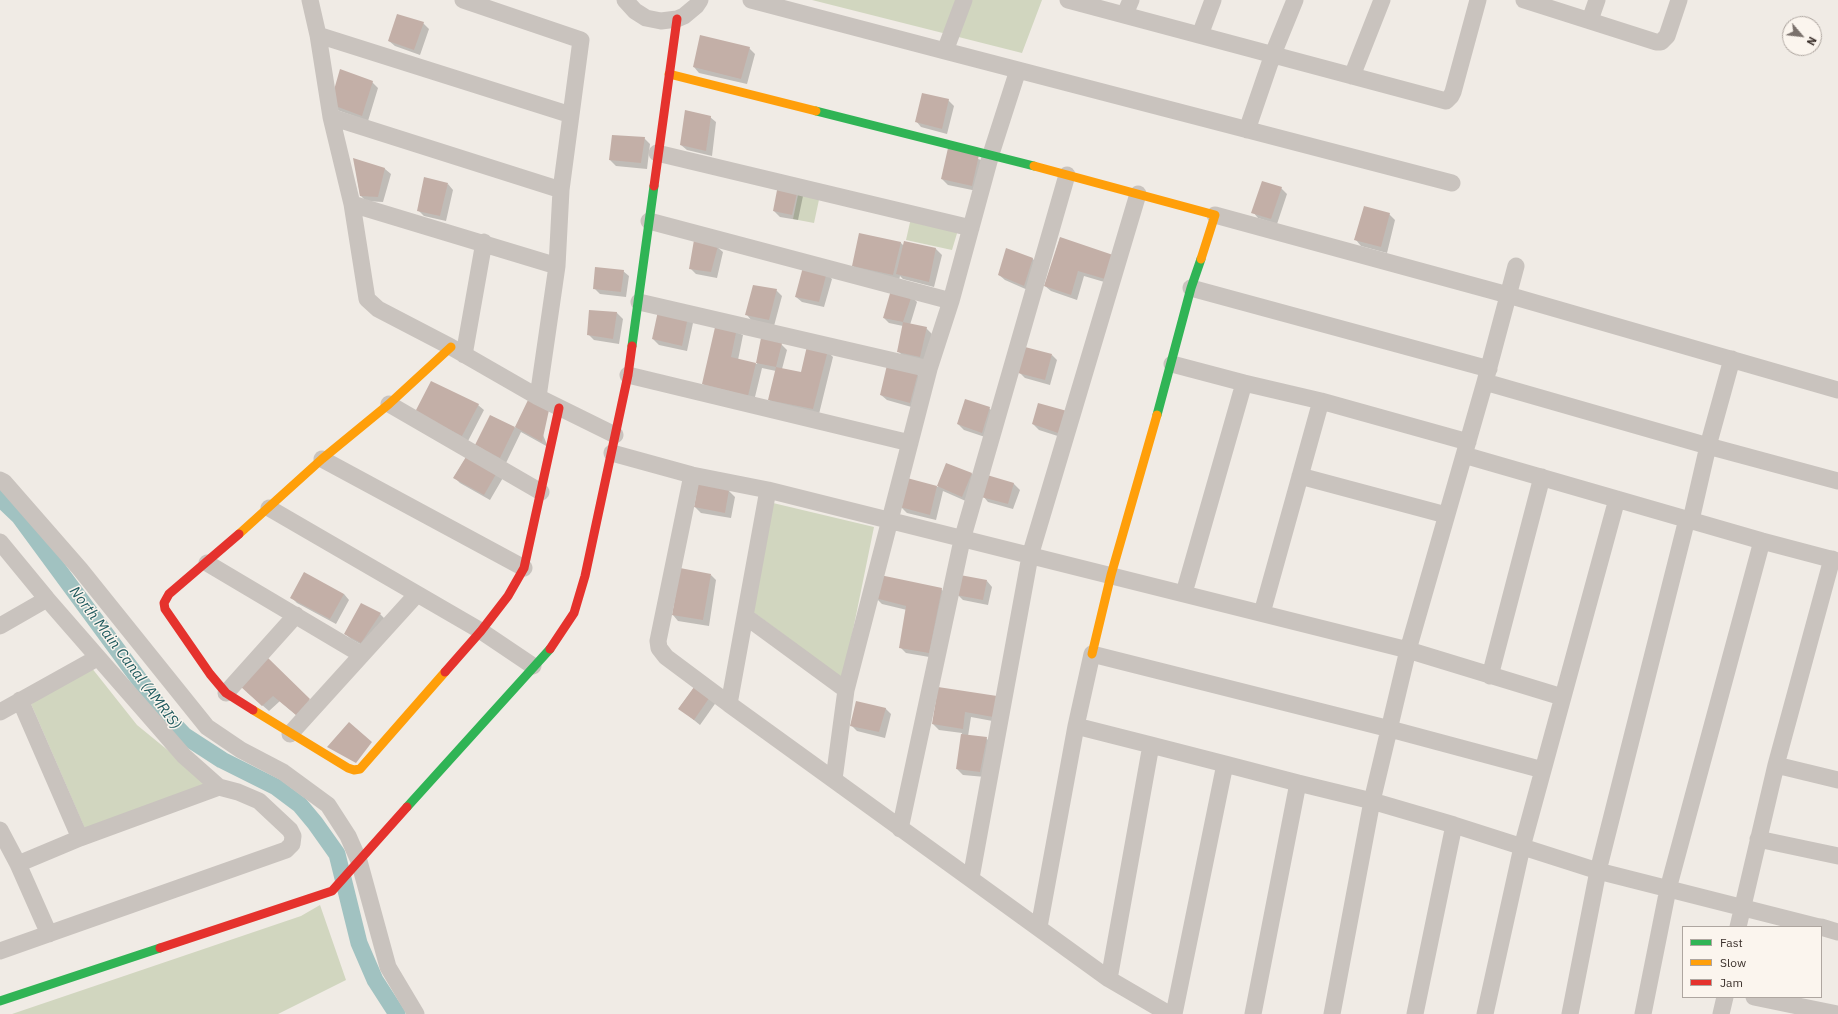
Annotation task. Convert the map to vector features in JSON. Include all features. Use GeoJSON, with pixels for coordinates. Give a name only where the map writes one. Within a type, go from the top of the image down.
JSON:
{"type":"FeatureCollection","features":[{"type":"Feature","properties":{"kind":"street"},"geometry":{"type":"LineString","coordinates":[[310,0],[318,35],[331,117],[352,204],[367,299],[378,309],[457,351],[538,397],[615,435]]}},
{"type":"Feature","properties":{"kind":"street"},"geometry":{"type":"LineString","coordinates":[[463,0],[581,40],[562,190],[557,266],[538,397]]}},
{"type":"Feature","properties":{"kind":"street"},"geometry":{"type":"LineString","coordinates":[[625,0],[635,11],[646,18],[661,21],[677,19],[696,6],[700,0]]}},
{"type":"Feature","properties":{"kind":"street"},"geometry":{"type":"LineString","coordinates":[[751,0],[796,6],[945,51],[1452,183]]}},
{"type":"Feature","properties":{"kind":"street"},"geometry":{"type":"LineString","coordinates":[[945,51],[964,0]]}},
{"type":"Feature","properties":{"kind":"street"},"geometry":{"type":"LineString","coordinates":[[1068,0],[1128,7],[1200,35],[1446,101],[1453,92],[1478,0]]}},
{"type":"Feature","properties":{"kind":"street"},"geometry":{"type":"LineString","coordinates":[[1200,35],[1213,0]]}},
{"type":"Feature","properties":{"kind":"street"},"geometry":{"type":"LineString","coordinates":[[1247,130],[1273,54],[1295,0]]}},
{"type":"Feature","properties":{"kind":"street"},"geometry":{"type":"LineString","coordinates":[[1352,76],[1382,0]]}},
{"type":"Feature","properties":{"kind":"street"},"geometry":{"type":"LineString","coordinates":[[1524,0],[1656,42],[1661,42],[1667,36],[1679,0]]}},
{"type":"Feature","properties":{"kind":"street"},"geometry":{"type":"LineString","coordinates":[[1590,20],[1597,0]]}},
{"type":"Feature","properties":{"kind":"street"},"geometry":{"type":"LineString","coordinates":[[0,1002],[332,891],[552,646],[574,613],[585,576],[628,376],[677,19]]}},
{"type":"Feature","properties":{"kind":"street"},"geometry":{"type":"LineString","coordinates":[[318,35],[571,115]]}},
{"type":"Feature","properties":{"kind":"street"},"geometry":{"type":"LineString","coordinates":[[834,779],[846,690],[929,369],[951,301],[991,154],[1018,70]]}},
{"type":"Feature","properties":{"kind":"street"},"geometry":{"type":"LineString","coordinates":[[669,74],[991,154],[1508,295],[1838,390]]}},
{"type":"Feature","properties":{"kind":"street"},"geometry":{"type":"LineString","coordinates":[[331,117],[562,190]]}},
{"type":"Feature","properties":{"kind":"street"},"geometry":{"type":"LineString","coordinates":[[658,153],[971,228]]}},
{"type":"Feature","properties":{"kind":"street"},"geometry":{"type":"LineString","coordinates":[[900,829],[962,540],[1067,175]]}},
{"type":"Feature","properties":{"kind":"street"},"geometry":{"type":"LineString","coordinates":[[971,878],[1030,556],[1138,194]]}},
{"type":"Feature","properties":{"kind":"street"},"geometry":{"type":"LineString","coordinates":[[352,204],[484,242],[557,266]]}},
{"type":"Feature","properties":{"kind":"street"},"geometry":{"type":"LineString","coordinates":[[1039,927],[1076,726],[1111,575],[1172,364],[1191,288],[1215,215]]}},
{"type":"Feature","properties":{"kind":"street"},"geometry":{"type":"LineString","coordinates":[[649,222],[951,301]]}},
{"type":"Feature","properties":{"kind":"street"},"geometry":{"type":"LineString","coordinates":[[484,242],[457,351],[322,459],[207,563],[169,594],[165,599],[164,607],[210,674],[226,693],[290,734],[348,768],[354,770],[360,769],[480,631],[508,596],[524,568],[559,408]]}},
{"type":"Feature","properties":{"kind":"street"},"geometry":{"type":"LineString","coordinates":[[1332,1014],[1372,801],[1408,650],[1487,376],[1516,266]]}},
{"type":"Feature","properties":{"kind":"street"},"geometry":{"type":"LineString","coordinates":[[1191,288],[1487,376],[1708,446],[1838,481]]}},
{"type":"Feature","properties":{"kind":"street"},"geometry":{"type":"LineString","coordinates":[[639,302],[929,369]]}},
{"type":"Feature","properties":{"kind":"street"},"geometry":{"type":"LineString","coordinates":[[1570,1014],[1598,871],[1732,359]]}},
{"type":"Feature","properties":{"kind":"street"},"geometry":{"type":"LineString","coordinates":[[1172,364],[1321,401],[1466,449],[1542,477],[1762,541],[1835,560],[1776,765],[1738,926]]}},
{"type":"Feature","properties":{"kind":"street"},"geometry":{"type":"LineString","coordinates":[[628,376],[910,443]]}},
{"type":"Feature","properties":{"kind":"street"},"geometry":{"type":"LineString","coordinates":[[1184,593],[1244,383]]}},
{"type":"Feature","properties":{"kind":"street"},"geometry":{"type":"LineString","coordinates":[[1262,613],[1321,401]]}},
{"type":"Feature","properties":{"kind":"street"},"geometry":{"type":"LineString","coordinates":[[389,404],[541,492]]}},
{"type":"Feature","properties":{"kind":"street"},"geometry":{"type":"LineString","coordinates":[[612,452],[692,475],[768,490],[962,540],[1184,593],[1408,650],[1562,697]]}},
{"type":"Feature","properties":{"kind":"street"},"geometry":{"type":"LineString","coordinates":[[322,459],[524,568]]}},
{"type":"Feature","properties":{"kind":"street"},"geometry":{"type":"LineString","coordinates":[[692,475],[658,641],[660,648],[666,657],[900,829],[971,878],[1110,979],[1169,1014]]}},
{"type":"Feature","properties":{"kind":"street"},"geometry":{"type":"LineString","coordinates":[[1300,476],[1446,515]]}},
{"type":"Feature","properties":{"kind":"street"},"geometry":{"type":"LineString","coordinates":[[1490,676],[1542,477]]}},
{"type":"Feature","properties":{"kind":"street"},"geometry":{"type":"LineString","coordinates":[[0,480],[4,482],[80,569],[207,727],[241,750],[283,772],[328,805],[348,836],[388,967],[416,1014]]}},
{"type":"Feature","properties":{"kind":"street"},"geometry":{"type":"LineString","coordinates":[[729,704],[768,490]]}},
{"type":"Feature","properties":{"kind":"street"},"geometry":{"type":"LineString","coordinates":[[1485,1014],[1522,847],[1617,499]]}},
{"type":"Feature","properties":{"kind":"street"},"geometry":{"type":"LineString","coordinates":[[269,508],[480,631],[533,666]]}},
{"type":"Feature","properties":{"kind":"street"},"geometry":{"type":"LineString","coordinates":[[1643,1014],[1668,889],[1762,541]]}},
{"type":"Feature","properties":{"kind":"street"},"geometry":{"type":"LineString","coordinates":[[0,542],[97,658],[184,756],[219,787],[238,792],[259,802],[290,830],[292,836],[292,844],[286,850],[0,951]]}},
{"type":"Feature","properties":{"kind":"street"},"geometry":{"type":"LineString","coordinates":[[207,563],[362,655]]}},
{"type":"Feature","properties":{"kind":"street"},"geometry":{"type":"LineString","coordinates":[[290,734],[417,594]]}},
{"type":"Feature","properties":{"kind":"street"},"geometry":{"type":"LineString","coordinates":[[0,626],[47,599]]}},
{"type":"Feature","properties":{"kind":"street"},"geometry":{"type":"LineString","coordinates":[[226,693],[296,615]]}},
{"type":"Feature","properties":{"kind":"street"},"geometry":{"type":"LineString","coordinates":[[745,616],[846,690]]}},
{"type":"Feature","properties":{"kind":"street"},"geometry":{"type":"LineString","coordinates":[[1092,654],[1390,729],[1543,770]]}},
{"type":"Feature","properties":{"kind":"street"},"geometry":{"type":"LineString","coordinates":[[0,712],[97,658]]}},
{"type":"Feature","properties":{"kind":"street"},"geometry":{"type":"LineString","coordinates":[[20,700],[80,838]]}},
{"type":"Feature","properties":{"kind":"street"},"geometry":{"type":"LineString","coordinates":[[1076,726],[1372,801],[1454,825],[1598,871],[1816,926]]}},
{"type":"Feature","properties":{"kind":"street"},"geometry":{"type":"LineString","coordinates":[[1110,979],[1151,745]]}},
{"type":"Feature","properties":{"kind":"street"},"geometry":{"type":"LineString","coordinates":[[1174,1014],[1225,764]]}},
{"type":"Feature","properties":{"kind":"street"},"geometry":{"type":"LineString","coordinates":[[1776,765],[1838,780]]}},
{"type":"Feature","properties":{"kind":"street"},"geometry":{"type":"LineString","coordinates":[[1253,1014],[1298,782]]}},
{"type":"Feature","properties":{"kind":"street"},"geometry":{"type":"LineString","coordinates":[[18,864],[80,838],[219,787]]}},
{"type":"Feature","properties":{"kind":"street"},"geometry":{"type":"LineString","coordinates":[[1415,1014],[1454,825]]}},
{"type":"Feature","properties":{"kind":"street"},"geometry":{"type":"LineString","coordinates":[[0,830],[18,864],[49,934]]}},
{"type":"Feature","properties":{"kind":"street"},"geometry":{"type":"LineString","coordinates":[[1758,839],[1838,856]]}},
{"type":"Feature","properties":{"kind":"street"},"geometry":{"type":"LineString","coordinates":[[1822,928],[1838,932]]}},
{"type":"Feature","properties":{"kind":"street"},"geometry":{"type":"LineString","coordinates":[[1721,1014],[1725,998]]}},
{"type":"Feature","properties":{"kind":"street"},"geometry":{"type":"LineString","coordinates":[[1759,998],[1837,1014]]}},
{"type":"Feature","properties":{"kind":"green space"},"geometry":{"type":"Polygon","coordinates":[[[812,0],[1042,0],[1022,53],[812,0]]]}},
{"type":"Feature","properties":{"kind":"green space"},"geometry":{"type":"Polygon","coordinates":[[[799,190],[820,195],[814,223],[793,219],[799,190]]]}},
{"type":"Feature","properties":{"kind":"green space"},"geometry":{"type":"Polygon","coordinates":[[[911,218],[958,230],[952,250],[906,240],[911,218]]]}},
{"type":"Feature","properties":{"kind":"green space"},"geometry":{"type":"Polygon","coordinates":[[[773,503],[874,527],[843,679],[752,611],[773,503]]]}},
{"type":"Feature","properties":{"kind":"green space"},"geometry":{"type":"Polygon","coordinates":[[[91,667],[137,725],[208,783],[86,831],[31,704],[91,667]]]}},
{"type":"Feature","properties":{"kind":"green space"},"geometry":{"type":"Polygon","coordinates":[[[320,905],[346,980],[278,1014],[12,1014],[301,916],[320,905]]]}},
{"type":"Feature","properties":{"kind":"building"},"geometry":{"type":"Polygon","coordinates":[[[397,14],[424,22],[414,50],[388,41],[397,14]]]}},
{"type":"Feature","properties":{"kind":"building"},"geometry":{"type":"Polygon","coordinates":[[[700,35],[750,47],[741,79],[693,67],[700,35]]]}},
{"type":"Feature","properties":{"kind":"building"},"geometry":{"type":"Polygon","coordinates":[[[340,69],[373,81],[362,116],[330,104],[340,69]]]}},
{"type":"Feature","properties":{"kind":"building"},"geometry":{"type":"Polygon","coordinates":[[[922,93],[949,99],[942,129],[915,122],[922,93]]]}},
{"type":"Feature","properties":{"kind":"building"},"geometry":{"type":"Polygon","coordinates":[[[685,110],[711,116],[706,151],[680,145],[685,110]]]}},
{"type":"Feature","properties":{"kind":"building"},"geometry":{"type":"Polygon","coordinates":[[[612,135],[645,137],[641,163],[609,160],[612,135]]]}},
{"type":"Feature","properties":{"kind":"building"},"geometry":{"type":"Polygon","coordinates":[[[948,148],[979,155],[972,186],[941,179],[948,148]]]}},
{"type":"Feature","properties":{"kind":"building"},"geometry":{"type":"Polygon","coordinates":[[[353,158],[385,168],[378,197],[360,196],[353,158]]]}},
{"type":"Feature","properties":{"kind":"building"},"geometry":{"type":"Polygon","coordinates":[[[424,177],[448,183],[440,216],[417,211],[424,177]]]}},
{"type":"Feature","properties":{"kind":"building"},"geometry":{"type":"Polygon","coordinates":[[[1262,181],[1282,187],[1271,219],[1251,213],[1262,181]]]}},
{"type":"Feature","properties":{"kind":"building"},"geometry":{"type":"Polygon","coordinates":[[[778,185],[798,189],[792,215],[773,211],[778,185]]]}},
{"type":"Feature","properties":{"kind":"building"},"geometry":{"type":"Polygon","coordinates":[[[1364,206],[1390,213],[1381,247],[1354,240],[1364,206]]]}},
{"type":"Feature","properties":{"kind":"building"},"geometry":{"type":"Polygon","coordinates":[[[859,233],[901,242],[893,275],[852,266],[859,233]]]}},
{"type":"Feature","properties":{"kind":"building"},"geometry":{"type":"Polygon","coordinates":[[[1060,237],[1113,255],[1105,279],[1078,271],[1071,295],[1044,286],[1060,237]]]}},
{"type":"Feature","properties":{"kind":"building"},"geometry":{"type":"Polygon","coordinates":[[[694,240],[718,246],[711,272],[689,269],[694,240]]]}},
{"type":"Feature","properties":{"kind":"building"},"geometry":{"type":"Polygon","coordinates":[[[904,241],[936,248],[929,282],[896,274],[904,241]]]}},
{"type":"Feature","properties":{"kind":"building"},"geometry":{"type":"Polygon","coordinates":[[[1006,248],[1033,258],[1024,286],[998,275],[1006,248]]]}},
{"type":"Feature","properties":{"kind":"building"},"geometry":{"type":"Polygon","coordinates":[[[595,267],[624,270],[621,292],[593,289],[595,267]]]}},
{"type":"Feature","properties":{"kind":"building"},"geometry":{"type":"Polygon","coordinates":[[[803,267],[827,272],[819,302],[795,297],[803,267]]]}},
{"type":"Feature","properties":{"kind":"building"},"geometry":{"type":"Polygon","coordinates":[[[753,285],[777,289],[769,320],[745,315],[753,285]]]}},
{"type":"Feature","properties":{"kind":"building"},"geometry":{"type":"Polygon","coordinates":[[[891,290],[912,295],[903,322],[883,318],[891,290]]]}},
{"type":"Feature","properties":{"kind":"building"},"geometry":{"type":"Polygon","coordinates":[[[589,310],[617,312],[613,339],[587,335],[589,310]]]}},
{"type":"Feature","properties":{"kind":"building"},"geometry":{"type":"Polygon","coordinates":[[[658,311],[688,317],[682,346],[652,339],[658,311]]]}},
{"type":"Feature","properties":{"kind":"building"},"geometry":{"type":"Polygon","coordinates":[[[903,322],[927,327],[920,357],[897,352],[903,322]]]}},
{"type":"Feature","properties":{"kind":"building"},"geometry":{"type":"Polygon","coordinates":[[[716,323],[737,328],[731,357],[756,363],[748,396],[702,384],[716,323]]]}},
{"type":"Feature","properties":{"kind":"building"},"geometry":{"type":"Polygon","coordinates":[[[761,338],[782,343],[776,367],[756,363],[761,338]]]}},
{"type":"Feature","properties":{"kind":"building"},"geometry":{"type":"Polygon","coordinates":[[[807,346],[828,350],[813,409],[768,400],[776,367],[801,372],[807,346]]]}},
{"type":"Feature","properties":{"kind":"building"},"geometry":{"type":"Polygon","coordinates":[[[1025,347],[1052,354],[1045,380],[1018,373],[1025,347]]]}},
{"type":"Feature","properties":{"kind":"building"},"geometry":{"type":"Polygon","coordinates":[[[887,365],[918,373],[910,403],[880,395],[887,365]]]}},
{"type":"Feature","properties":{"kind":"building"},"geometry":{"type":"Polygon","coordinates":[[[431,381],[479,404],[462,436],[415,412],[431,381]]]}},
{"type":"Feature","properties":{"kind":"building"},"geometry":{"type":"Polygon","coordinates":[[[965,399],[990,407],[982,433],[957,424],[965,399]]]}},
{"type":"Feature","properties":{"kind":"building"},"geometry":{"type":"Polygon","coordinates":[[[528,400],[549,410],[542,442],[515,427],[528,400]]]}},
{"type":"Feature","properties":{"kind":"building"},"geometry":{"type":"Polygon","coordinates":[[[1038,403],[1067,411],[1061,434],[1032,424],[1038,403]]]}},
{"type":"Feature","properties":{"kind":"building"},"geometry":{"type":"Polygon","coordinates":[[[490,415],[515,427],[500,458],[475,445],[490,415]]]}},
{"type":"Feature","properties":{"kind":"building"},"geometry":{"type":"Polygon","coordinates":[[[469,452],[499,469],[484,495],[453,478],[469,452]]]}},
{"type":"Feature","properties":{"kind":"building"},"geometry":{"type":"Polygon","coordinates":[[[946,463],[972,473],[962,497],[937,486],[946,463]]]}},
{"type":"Feature","properties":{"kind":"building"},"geometry":{"type":"Polygon","coordinates":[[[987,475],[1014,483],[1008,504],[981,497],[987,475]]]}},
{"type":"Feature","properties":{"kind":"building"},"geometry":{"type":"Polygon","coordinates":[[[907,478],[937,486],[930,515],[900,507],[907,478]]]}},
{"type":"Feature","properties":{"kind":"building"},"geometry":{"type":"Polygon","coordinates":[[[698,484],[729,490],[725,513],[694,507],[698,484]]]}},
{"type":"Feature","properties":{"kind":"building"},"geometry":{"type":"Polygon","coordinates":[[[680,568],[711,574],[703,620],[672,615],[680,568]]]}},
{"type":"Feature","properties":{"kind":"building"},"geometry":{"type":"Polygon","coordinates":[[[304,572],[344,594],[330,619],[290,598],[304,572]]]}},
{"type":"Feature","properties":{"kind":"building"},"geometry":{"type":"Polygon","coordinates":[[[880,575],[942,588],[929,653],[899,648],[906,606],[875,598],[880,575]]]}},
{"type":"Feature","properties":{"kind":"building"},"geometry":{"type":"Polygon","coordinates":[[[960,575],[987,580],[983,600],[956,595],[960,575]]]}},
{"type":"Feature","properties":{"kind":"building"},"geometry":{"type":"Polygon","coordinates":[[[361,603],[381,613],[361,643],[344,634],[361,603]]]}},
{"type":"Feature","properties":{"kind":"building"},"geometry":{"type":"Polygon","coordinates":[[[267,657],[310,699],[296,715],[273,696],[262,706],[240,686],[267,657]]]}},
{"type":"Feature","properties":{"kind":"building"},"geometry":{"type":"Polygon","coordinates":[[[697,683],[712,694],[694,720],[678,709],[697,683]]]}},
{"type":"Feature","properties":{"kind":"building"},"geometry":{"type":"Polygon","coordinates":[[[938,687],[997,696],[993,717],[965,712],[963,729],[932,724],[938,687]]]}},
{"type":"Feature","properties":{"kind":"building"},"geometry":{"type":"Polygon","coordinates":[[[856,701],[886,708],[879,732],[850,726],[856,701]]]}},
{"type":"Feature","properties":{"kind":"building"},"geometry":{"type":"Polygon","coordinates":[[[349,722],[372,742],[356,763],[327,747],[349,722]]]}},
{"type":"Feature","properties":{"kind":"building"},"geometry":{"type":"Polygon","coordinates":[[[961,734],[987,737],[980,772],[956,769],[961,734]]]}},
{"type":"Feature","properties":{"kind":"waterway","name":"North Main Canal (AMRIS)"},"geometry":{"type":"LineString","coordinates":[[0,498],[19,516],[166,716],[185,736],[222,760],[276,787],[300,805],[315,823],[337,854],[359,943],[375,980],[397,1014]]}},
{"type":"Feature","properties":{"kind":"traffic: fast"},"geometry":{"type":"LineString","coordinates":[[816,111],[1034,166]]}},
{"type":"Feature","properties":{"kind":"traffic: fast"},"geometry":{"type":"LineString","coordinates":[[632,346],[654,186]]}},
{"type":"Feature","properties":{"kind":"traffic: fast"},"geometry":{"type":"LineString","coordinates":[[1157,415],[1191,288],[1201,259]]}},
{"type":"Feature","properties":{"kind":"traffic: fast"},"geometry":{"type":"LineString","coordinates":[[407,807],[550,649]]}},
{"type":"Feature","properties":{"kind":"traffic: fast"},"geometry":{"type":"LineString","coordinates":[[0,1001],[160,948]]}},
{"type":"Feature","properties":{"kind":"traffic: slow"},"geometry":{"type":"LineString","coordinates":[[669,74],[816,111]]}},
{"type":"Feature","properties":{"kind":"traffic: slow"},"geometry":{"type":"LineString","coordinates":[[1034,166],[1215,215],[1201,259]]}},
{"type":"Feature","properties":{"kind":"traffic: slow"},"geometry":{"type":"LineString","coordinates":[[239,534],[322,459],[389,404],[451,347]]}},
{"type":"Feature","properties":{"kind":"traffic: slow"},"geometry":{"type":"LineString","coordinates":[[1092,654],[1111,575],[1157,415]]}},
{"type":"Feature","properties":{"kind":"traffic: slow"},"geometry":{"type":"LineString","coordinates":[[253,710],[348,768],[354,770],[360,769],[445,672]]}},
{"type":"Feature","properties":{"kind":"traffic: jam"},"geometry":{"type":"LineString","coordinates":[[654,186],[677,19]]}},
{"type":"Feature","properties":{"kind":"traffic: jam"},"geometry":{"type":"LineString","coordinates":[[550,649],[574,613],[585,576],[628,375],[632,346]]}},
{"type":"Feature","properties":{"kind":"traffic: jam"},"geometry":{"type":"LineString","coordinates":[[445,672],[481,631],[508,596],[524,568],[559,408]]}},
{"type":"Feature","properties":{"kind":"traffic: jam"},"geometry":{"type":"LineString","coordinates":[[239,534],[169,594],[164,603],[165,609],[210,674],[226,693],[253,710]]}},
{"type":"Feature","properties":{"kind":"traffic: jam"},"geometry":{"type":"LineString","coordinates":[[160,948],[332,891],[407,807]]}}]}
